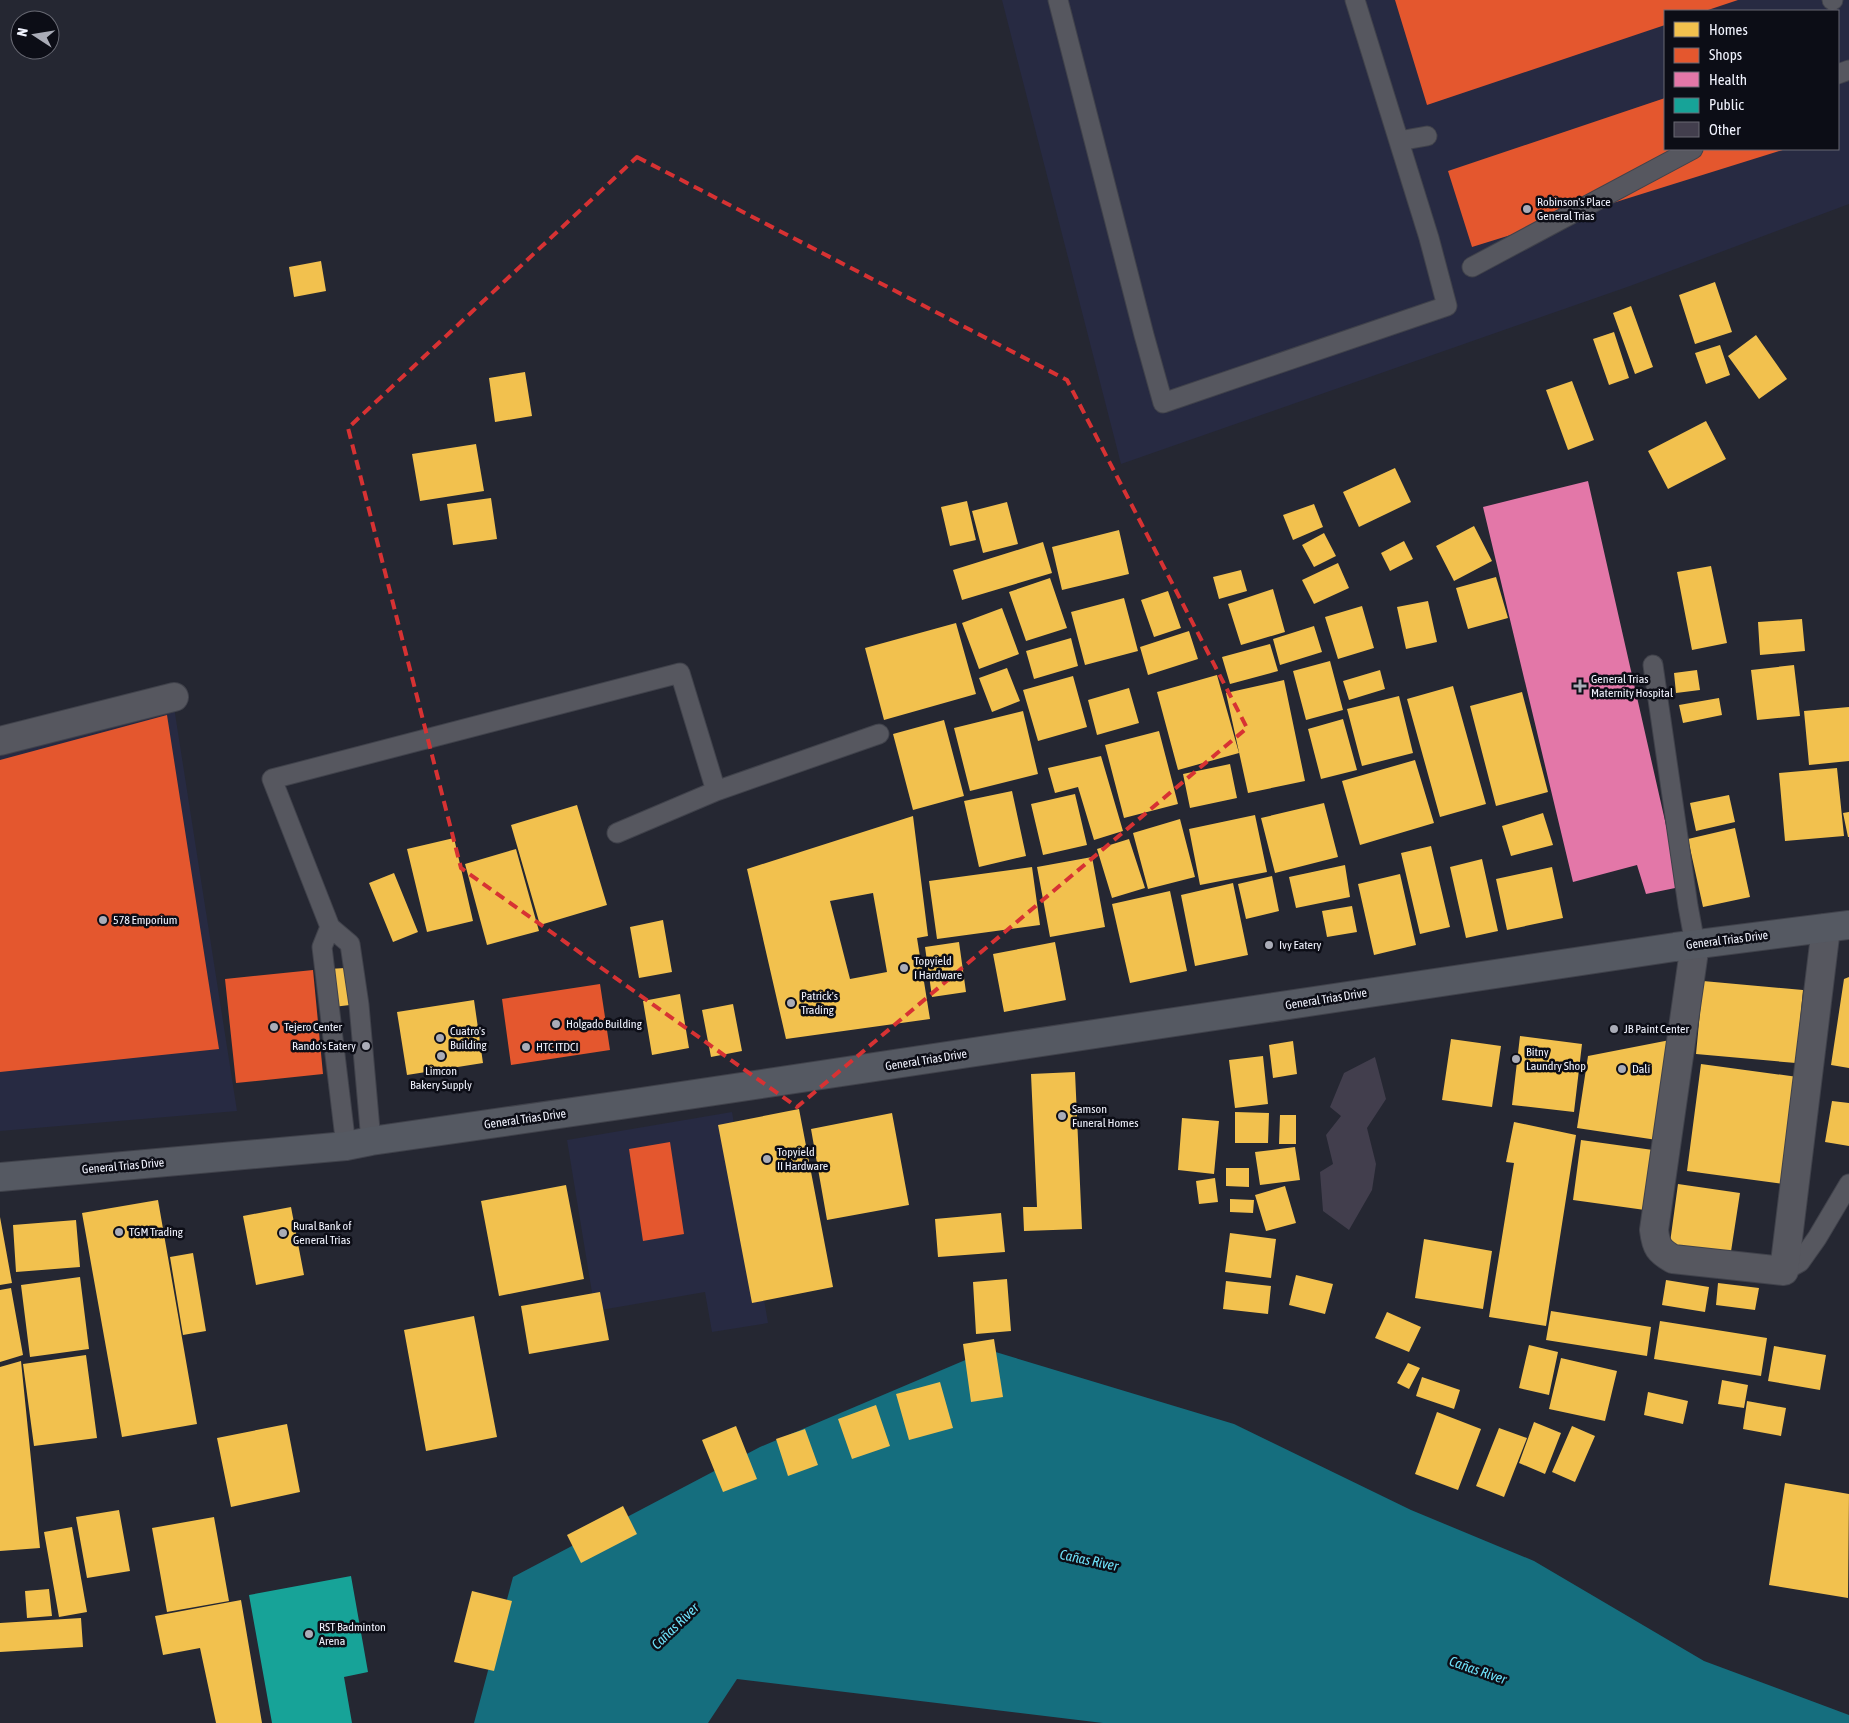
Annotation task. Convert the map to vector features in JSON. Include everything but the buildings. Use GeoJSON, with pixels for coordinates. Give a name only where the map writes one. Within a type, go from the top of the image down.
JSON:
{"type":"FeatureCollection","features":[{"type":"Feature","properties":{"kind":"main road","name":"General Trias Drive"},"geometry":{"type":"LineString","coordinates":[[0,1177],[359,1143],[1696,944],[1838,926]]}},
{"type":"Feature","properties":{"kind":"street"},"geometry":{"type":"LineString","coordinates":[[0,741],[174,697]]}},
{"type":"Feature","properties":{"kind":"street"},"geometry":{"type":"LineString","coordinates":[[1696,944],[1654,1230],[1658,1249],[1674,1259],[1784,1271],[1838,926]]}},
{"type":"Feature","properties":{"kind":"lane"},"geometry":{"type":"LineString","coordinates":[[1058,0],[1163,404],[1447,306],[1399,141],[1355,0]]}},
{"type":"Feature","properties":{"kind":"lane"},"geometry":{"type":"LineString","coordinates":[[1399,141],[1427,136]]}},
{"type":"Feature","properties":{"kind":"lane"},"geometry":{"type":"LineString","coordinates":[[1472,267],[1691,150]]}},
{"type":"Feature","properties":{"kind":"lane"},"geometry":{"type":"LineString","coordinates":[[1653,665],[1688,906],[1696,944]]}},
{"type":"Feature","properties":{"kind":"lane"},"geometry":{"type":"LineString","coordinates":[[359,1143],[359,1005],[350,944],[330,926],[272,779],[680,673],[716,791]]}},
{"type":"Feature","properties":{"kind":"lane"},"geometry":{"type":"LineString","coordinates":[[617,833],[716,791],[879,734]]}},
{"type":"Feature","properties":{"kind":"lane"},"geometry":{"type":"LineString","coordinates":[[330,926],[322,947],[359,1143]]}},
{"type":"Feature","properties":{"kind":"lane"},"geometry":{"type":"LineString","coordinates":[[1784,1271],[1800,1262],[1817,1238],[1849,1184]]}},
{"type":"Feature","properties":{"kind":"highlighted area"},"geometry":{"type":"Polygon","coordinates":[[[637,157],[1067,380],[1247,728],[797,1107],[461,868],[348,428],[637,157]]]}},
{"type":"Feature","properties":{"kind":"shaded area"},"geometry":{"type":"Polygon","coordinates":[[[1002,0],[1849,0],[1849,204],[1630,286],[1121,464],[1002,0]]]}},
{"type":"Feature","properties":{"kind":"shaded area","name":"578 Emporium"},"geometry":{"type":"Polygon","coordinates":[[[174,707],[237,1111],[0,1131],[0,749],[174,707]]]}},
{"type":"Feature","properties":{"kind":"shaded area"},"geometry":{"type":"Polygon","coordinates":[[[732,1112],[768,1323],[712,1332],[705,1292],[595,1311],[567,1140],[732,1112]]]}},
{"type":"Feature","properties":{"kind":"water","name":"Cañas River"},"geometry":{"type":"Polygon","coordinates":[[[989,1350],[1234,1424],[1411,1510],[1534,1561],[1704,1661],[1849,1715],[1849,1723],[1103,1723],[737,1679],[708,1723],[474,1723],[513,1577],[760,1447],[989,1350]]]}},
{"type":"Feature","properties":{"kind":"place","name":"Robinson's Place General Trias"},"geometry":{"type":"Point","coordinates":[1527,209]}},
{"type":"Feature","properties":{"kind":"place","name":"General Trias Maternity Hospital"},"geometry":{"type":"Point","coordinates":[1580,686]}},
{"type":"Feature","properties":{"kind":"place","name":"578 Emporium"},"geometry":{"type":"Point","coordinates":[103,920]}},
{"type":"Feature","properties":{"kind":"place","name":"Ivy Eatery"},"geometry":{"type":"Point","coordinates":[1269,945]}},
{"type":"Feature","properties":{"kind":"place","name":"Topyield I Hardware"},"geometry":{"type":"Point","coordinates":[904,968]}},
{"type":"Feature","properties":{"kind":"place","name":"Patrick's Trading"},"geometry":{"type":"Point","coordinates":[791,1003]}},
{"type":"Feature","properties":{"kind":"place","name":"Holgado Building"},"geometry":{"type":"Point","coordinates":[556,1024]}},
{"type":"Feature","properties":{"kind":"place","name":"Tejero Center"},"geometry":{"type":"Point","coordinates":[274,1027]}},
{"type":"Feature","properties":{"kind":"place","name":"JB Paint Center"},"geometry":{"type":"Point","coordinates":[1614,1029]}},
{"type":"Feature","properties":{"kind":"place","name":"Cuatro's Building"},"geometry":{"type":"Point","coordinates":[440,1038]}},
{"type":"Feature","properties":{"kind":"place","name":"Rando's Eatery"},"geometry":{"type":"Point","coordinates":[366,1046]}},
{"type":"Feature","properties":{"kind":"place","name":"HTC ITDCI"},"geometry":{"type":"Point","coordinates":[526,1047]}},
{"type":"Feature","properties":{"kind":"place","name":"Limcon Bakery Supply"},"geometry":{"type":"Point","coordinates":[441,1056]}},
{"type":"Feature","properties":{"kind":"place","name":"Bitny Laundry Shop"},"geometry":{"type":"Point","coordinates":[1516,1059]}},
{"type":"Feature","properties":{"kind":"place","name":"Dali"},"geometry":{"type":"Point","coordinates":[1622,1069]}},
{"type":"Feature","properties":{"kind":"place","name":"Samson Funeral Homes"},"geometry":{"type":"Point","coordinates":[1062,1116]}},
{"type":"Feature","properties":{"kind":"place","name":"Topyield II Hardware"},"geometry":{"type":"Point","coordinates":[767,1159]}},
{"type":"Feature","properties":{"kind":"place","name":"TGM Trading"},"geometry":{"type":"Point","coordinates":[119,1232]}},
{"type":"Feature","properties":{"kind":"place","name":"Rural Bank of General Trias"},"geometry":{"type":"Point","coordinates":[283,1233]}},
{"type":"Feature","properties":{"kind":"place","name":"RST Badminton Arena"},"geometry":{"type":"Point","coordinates":[309,1634]}}]}
